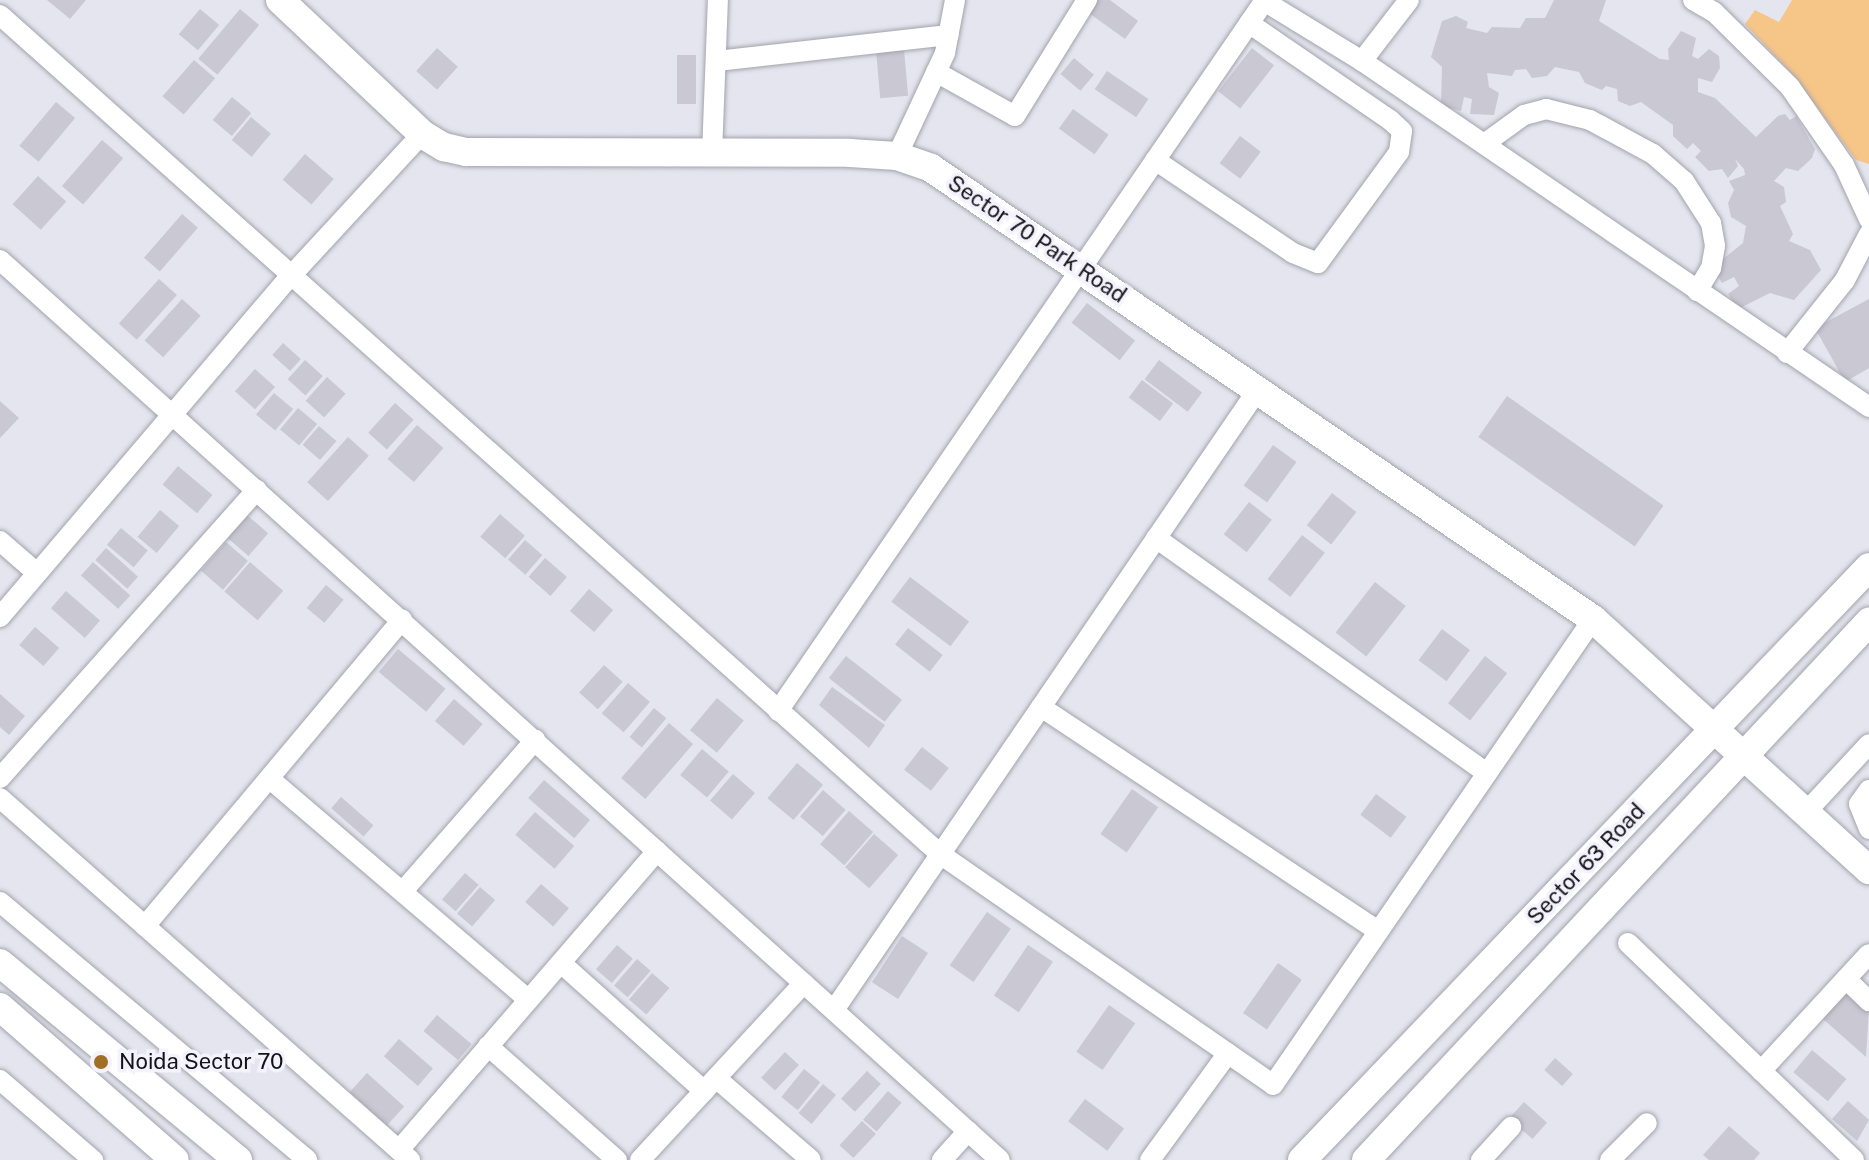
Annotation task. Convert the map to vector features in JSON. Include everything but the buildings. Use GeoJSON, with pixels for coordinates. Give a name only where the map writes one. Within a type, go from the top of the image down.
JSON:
{"type":"FeatureCollection","features":[{"type":"Feature","properties":{"kind":"street","name":"Sector 70 Park Road"},"geometry":{"type":"LineString","coordinates":[[280,0],[422,134],[466,152],[897,156],[975,194],[1593,619],[1713,732],[1807,811],[1869,870]]}},
{"type":"Feature","properties":{"kind":"street"},"geometry":{"type":"LineString","coordinates":[[712,154],[718,0]]}},
{"type":"Feature","properties":{"kind":"street"},"geometry":{"type":"LineString","coordinates":[[897,156],[936,72],[949,35],[955,0]]}},
{"type":"Feature","properties":{"kind":"street"},"geometry":{"type":"LineString","coordinates":[[936,72],[1015,116],[1087,0]]}},
{"type":"Feature","properties":{"kind":"street"},"geometry":{"type":"LineString","coordinates":[[778,711],[1264,0],[1362,61],[1869,407]]}},
{"type":"Feature","properties":{"kind":"street"},"geometry":{"type":"LineString","coordinates":[[1362,61],[1409,0]]}},
{"type":"Feature","properties":{"kind":"street"},"geometry":{"type":"LineString","coordinates":[[1693,0],[1714,12],[1790,87],[1844,165],[1869,219]]}},
{"type":"Feature","properties":{"kind":"street"},"geometry":{"type":"LineString","coordinates":[[0,15],[289,278],[940,854],[1273,1085],[1593,619]]}},
{"type":"Feature","properties":{"kind":"street"},"geometry":{"type":"LineString","coordinates":[[1155,160],[1293,253],[1318,263],[1399,152],[1402,131],[1390,120],[1249,23]]}},
{"type":"Feature","properties":{"kind":"street"},"geometry":{"type":"LineString","coordinates":[[717,61],[949,35]]}},
{"type":"Feature","properties":{"kind":"street"},"geometry":{"type":"LineString","coordinates":[[1484,144],[1524,115],[1546,109],[1590,120],[1653,154],[1684,181],[1711,223],[1715,246],[1711,268],[1697,291]]}},
{"type":"Feature","properties":{"kind":"street"},"geometry":{"type":"LineString","coordinates":[[0,617],[289,278],[422,134]]}},
{"type":"Feature","properties":{"kind":"street"},"geometry":{"type":"LineString","coordinates":[[1787,353],[1845,280],[1869,234]]}},
{"type":"Feature","properties":{"kind":"street"},"geometry":{"type":"LineString","coordinates":[[0,260],[1000,1160]]}},
{"type":"Feature","properties":{"kind":"street"},"geometry":{"type":"LineString","coordinates":[[834,1010],[1259,388]]}},
{"type":"Feature","properties":{"kind":"street"},"geometry":{"type":"LineString","coordinates":[[0,778],[257,490]]}},
{"type":"Feature","properties":{"kind":"street"},"geometry":{"type":"LineString","coordinates":[[1156,538],[1487,773]]}},
{"type":"Feature","properties":{"kind":"street"},"geometry":{"type":"LineString","coordinates":[[0,541],[37,573]]}},
{"type":"Feature","properties":{"kind":"street","name":"Sector 63 Road"},"geometry":{"type":"LineString","coordinates":[[1302,1160],[1869,567]]}},
{"type":"Feature","properties":{"kind":"street"},"geometry":{"type":"LineString","coordinates":[[145,926],[402,620]]}},
{"type":"Feature","properties":{"kind":"street","name":"Sector 63 Road"},"geometry":{"type":"LineString","coordinates":[[1366,1160],[1869,622]]}},
{"type":"Feature","properties":{"kind":"street"},"geometry":{"type":"LineString","coordinates":[[1041,707],[1378,931]]}},
{"type":"Feature","properties":{"kind":"street"},"geometry":{"type":"LineString","coordinates":[[403,891],[535,740]]}},
{"type":"Feature","properties":{"kind":"street"},"geometry":{"type":"LineString","coordinates":[[1807,811],[1869,744]]}},
{"type":"Feature","properties":{"kind":"street"},"geometry":{"type":"LineString","coordinates":[[270,779],[529,1000]]}},
{"type":"Feature","properties":{"kind":"street"},"geometry":{"type":"LineString","coordinates":[[1869,790],[1859,804],[1869,829]]}},
{"type":"Feature","properties":{"kind":"street"},"geometry":{"type":"LineString","coordinates":[[0,798],[404,1155],[488,1046],[657,851]]}},
{"type":"Feature","properties":{"kind":"street"},"geometry":{"type":"LineString","coordinates":[[0,902],[307,1160]]}},
{"type":"Feature","properties":{"kind":"street"},"geometry":{"type":"LineString","coordinates":[[1628,943],[1854,1160]]}},
{"type":"Feature","properties":{"kind":"street"},"geometry":{"type":"LineString","coordinates":[[1761,1071],[1869,954]]}},
{"type":"Feature","properties":{"kind":"street"},"geometry":{"type":"LineString","coordinates":[[0,963],[238,1160]]}},
{"type":"Feature","properties":{"kind":"street"},"geometry":{"type":"LineString","coordinates":[[561,963],[799,1156]]}},
{"type":"Feature","properties":{"kind":"street"},"geometry":{"type":"LineString","coordinates":[[1846,979],[1869,1001]]}},
{"type":"Feature","properties":{"kind":"street"},"geometry":{"type":"LineString","coordinates":[[640,1160],[804,983]]}},
{"type":"Feature","properties":{"kind":"street"},"geometry":{"type":"LineString","coordinates":[[0,1007],[172,1158],[194,1124]]}},
{"type":"Feature","properties":{"kind":"street"},"geometry":{"type":"LineString","coordinates":[[488,1046],[617,1160]]}},
{"type":"Feature","properties":{"kind":"street"},"geometry":{"type":"LineString","coordinates":[[1150,1160],[1228,1053]]}},
{"type":"Feature","properties":{"kind":"street"},"geometry":{"type":"LineString","coordinates":[[0,1080],[93,1160]]}},
{"type":"Feature","properties":{"kind":"street"},"geometry":{"type":"LineString","coordinates":[[1610,1160],[1647,1123]]}},
{"type":"Feature","properties":{"kind":"street"},"geometry":{"type":"LineString","coordinates":[[1481,1160],[1511,1127]]}},
{"type":"Feature","properties":{"kind":"street"},"geometry":{"type":"LineString","coordinates":[[942,1160],[968,1131]]}},
{"type":"Feature","properties":{"kind":"shaded area"},"geometry":{"type":"Polygon","coordinates":[[[1792,0],[1869,0],[1869,164],[1856,160],[1792,74],[1745,24],[1755,10],[1779,22],[1792,0]]]}},
{"type":"Feature","properties":{"kind":"place","name":"Noida Sector 70"},"geometry":{"type":"Point","coordinates":[101,1062]}}]}
